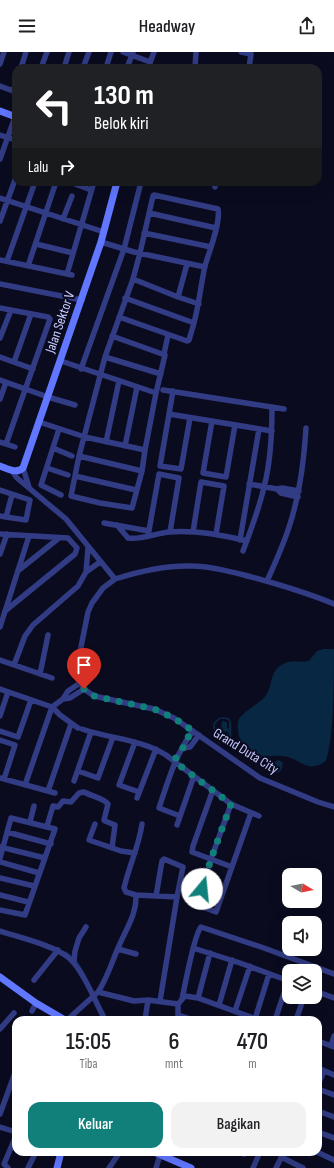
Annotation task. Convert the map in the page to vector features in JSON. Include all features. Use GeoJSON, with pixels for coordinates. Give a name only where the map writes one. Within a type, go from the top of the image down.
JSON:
{"type":"FeatureCollection","features":[{"type":"Feature","properties":{"kind":"street"},"geometry":{"type":"LineString","coordinates":[[0,64],[4,52]]}},
{"type":"Feature","properties":{"kind":"street"},"geometry":{"type":"LineString","coordinates":[[22,64],[26,52]]}},
{"type":"Feature","properties":{"kind":"street"},"geometry":{"type":"LineString","coordinates":[[42,64],[47,52]]}},
{"type":"Feature","properties":{"kind":"street"},"geometry":{"type":"LineString","coordinates":[[65,64],[69,52]]}},
{"type":"Feature","properties":{"kind":"street"},"geometry":{"type":"LineString","coordinates":[[84,64],[89,52]]}},
{"type":"Feature","properties":{"kind":"street"},"geometry":{"type":"LineString","coordinates":[[107,64],[111,52]]}},
{"type":"Feature","properties":{"kind":"street"},"geometry":{"type":"LineString","coordinates":[[123,52],[132,54],[147,64]]}},
{"type":"Feature","properties":{"kind":"street"},"geometry":{"type":"LineString","coordinates":[[149,64],[154,52]]}},
{"type":"Feature","properties":{"kind":"street"},"geometry":{"type":"LineString","coordinates":[[195,64],[196,52]]}},
{"type":"Feature","properties":{"kind":"street"},"geometry":{"type":"LineString","coordinates":[[241,52],[251,54],[249,64]]}},
{"type":"Feature","properties":{"kind":"street"},"geometry":{"type":"LineString","coordinates":[[128,64],[132,54]]}},
{"type":"Feature","properties":{"kind":"street"},"geometry":{"type":"LineString","coordinates":[[0,86],[12,90]]}},
{"type":"Feature","properties":{"kind":"street"},"geometry":{"type":"LineString","coordinates":[[0,111],[12,116]]}},
{"type":"Feature","properties":{"kind":"street"},"geometry":{"type":"LineString","coordinates":[[0,159],[12,124]]}},
{"type":"Feature","properties":{"kind":"street"},"geometry":{"type":"LineString","coordinates":[[0,135],[12,139]]}},
{"type":"Feature","properties":{"kind":"street"},"geometry":{"type":"LineString","coordinates":[[0,221],[13,186]]}},
{"type":"Feature","properties":{"kind":"street"},"geometry":{"type":"LineString","coordinates":[[7,262],[34,186]]}},
{"type":"Feature","properties":{"kind":"street"},"geometry":{"type":"LineString","coordinates":[[28,266],[55,186]]}},
{"type":"Feature","properties":{"kind":"street"},"geometry":{"type":"LineString","coordinates":[[81,186],[92,190]]}},
{"type":"Feature","properties":{"kind":"street"},"geometry":{"type":"LineString","coordinates":[[0,260],[70,274],[73,253],[93,186]]}},
{"type":"Feature","properties":{"kind":"street","name":"Jalan Sektor V"},"geometry":{"type":"LineString","coordinates":[[23,468],[82,300],[104,232],[116,186]]}},
{"type":"Feature","properties":{"kind":"street"},"geometry":{"type":"LineString","coordinates":[[81,369],[124,249],[140,186]]}},
{"type":"Feature","properties":{"kind":"street"},"geometry":{"type":"LineString","coordinates":[[63,219],[72,196]]}},
{"type":"Feature","properties":{"kind":"street"},"geometry":{"type":"LineString","coordinates":[[119,317],[188,341],[199,304],[205,267],[216,228],[219,211],[218,208],[153,196],[138,253],[133,279],[125,298],[98,374],[71,496],[132,508],[142,471],[156,393],[166,357],[164,354],[168,335]]}},
{"type":"Feature","properties":{"kind":"street"},"geometry":{"type":"LineString","coordinates":[[0,198],[104,232]]}},
{"type":"Feature","properties":{"kind":"street"},"geometry":{"type":"LineString","coordinates":[[149,213],[216,228]]}},
{"type":"Feature","properties":{"kind":"street"},"geometry":{"type":"LineString","coordinates":[[144,234],[211,247]]}},
{"type":"Feature","properties":{"kind":"street"},"geometry":{"type":"LineString","coordinates":[[101,242],[138,253],[205,267]]}},
{"type":"Feature","properties":{"kind":"street"},"geometry":{"type":"LineString","coordinates":[[36,244],[73,253]]}},
{"type":"Feature","properties":{"kind":"street"},"geometry":{"type":"LineString","coordinates":[[178,297],[187,264]]}},
{"type":"Feature","properties":{"kind":"street"},"geometry":{"type":"LineString","coordinates":[[133,279],[199,304]]}},
{"type":"Feature","properties":{"kind":"street"},"geometry":{"type":"LineString","coordinates":[[0,284],[82,300]]}},
{"type":"Feature","properties":{"kind":"street"},"geometry":{"type":"LineString","coordinates":[[125,298],[194,323]]}},
{"type":"Feature","properties":{"kind":"street"},"geometry":{"type":"LineString","coordinates":[[0,308],[48,317],[50,319],[6,444]]}},
{"type":"Feature","properties":{"kind":"street"},"geometry":{"type":"LineString","coordinates":[[0,338],[11,310]]}},
{"type":"Feature","properties":{"kind":"street"},"geometry":{"type":"LineString","coordinates":[[14,362],[31,314]]}},
{"type":"Feature","properties":{"kind":"street"},"geometry":{"type":"LineString","coordinates":[[112,336],[164,354]]}},
{"type":"Feature","properties":{"kind":"street"},"geometry":{"type":"LineString","coordinates":[[0,357],[33,369]]}},
{"type":"Feature","properties":{"kind":"street"},"geometry":{"type":"LineString","coordinates":[[105,357],[161,374]]}},
{"type":"Feature","properties":{"kind":"street"},"geometry":{"type":"LineString","coordinates":[[61,361],[156,393]]}},
{"type":"Feature","properties":{"kind":"street"},"geometry":{"type":"LineString","coordinates":[[0,380],[75,405]]}},
{"type":"Feature","properties":{"kind":"street"},"geometry":{"type":"LineString","coordinates":[[106,442],[119,381]]}},
{"type":"Feature","properties":{"kind":"street"},"geometry":{"type":"LineString","coordinates":[[0,399],[6,382]]}},
{"type":"Feature","properties":{"kind":"street"},"geometry":{"type":"LineString","coordinates":[[125,446],[137,387]]}},
{"type":"Feature","properties":{"kind":"street"},"geometry":{"type":"LineString","coordinates":[[163,390],[284,409]]}},
{"type":"Feature","properties":{"kind":"street"},"geometry":{"type":"LineString","coordinates":[[172,391],[160,466],[181,469],[190,418]]}},
{"type":"Feature","properties":{"kind":"street"},"geometry":{"type":"LineString","coordinates":[[242,552],[264,486],[269,460],[272,431],[272,407]]}},
{"type":"Feature","properties":{"kind":"street"},"geometry":{"type":"LineString","coordinates":[[169,414],[272,431]]}},
{"type":"Feature","properties":{"kind":"street"},"geometry":{"type":"LineString","coordinates":[[212,421],[203,473],[226,477],[235,425]]}},
{"type":"Feature","properties":{"kind":"street"},"geometry":{"type":"LineString","coordinates":[[39,422],[85,437],[145,450]]}},
{"type":"Feature","properties":{"kind":"street"},"geometry":{"type":"LineString","coordinates":[[59,428],[41,486],[61,495]]}},
{"type":"Feature","properties":{"kind":"street"},"geometry":{"type":"LineString","coordinates":[[267,581],[290,524],[298,494],[305,456],[306,428]]}},
{"type":"Feature","properties":{"kind":"street"},"geometry":{"type":"LineString","coordinates":[[240,540],[259,429]]}},
{"type":"Feature","properties":{"kind":"street"},"geometry":{"type":"LineString","coordinates":[[0,442],[15,447]]}},
{"type":"Feature","properties":{"kind":"street"},"geometry":{"type":"LineString","coordinates":[[54,448],[72,456]]}},
{"type":"Feature","properties":{"kind":"street"},"geometry":{"type":"LineString","coordinates":[[79,456],[142,471]]}},
{"type":"Feature","properties":{"kind":"street"},"geometry":{"type":"LineString","coordinates":[[0,466],[12,471],[18,471],[23,468],[30,488]]}},
{"type":"Feature","properties":{"kind":"street"},"geometry":{"type":"LineString","coordinates":[[47,468],[68,475]]}},
{"type":"Feature","properties":{"kind":"street"},"geometry":{"type":"LineString","coordinates":[[12,471],[18,478],[66,519],[88,548],[115,579]]}},
{"type":"Feature","properties":{"kind":"street"},"geometry":{"type":"LineString","coordinates":[[149,533],[159,474],[180,478],[170,532]]}},
{"type":"Feature","properties":{"kind":"street"},"geometry":{"type":"LineString","coordinates":[[75,476],[136,490]]}},
{"type":"Feature","properties":{"kind":"street"},"geometry":{"type":"LineString","coordinates":[[193,532],[201,482],[224,486],[216,534]]}},
{"type":"Feature","properties":{"kind":"street"},"geometry":{"type":"LineString","coordinates":[[249,484],[277,489],[282,488],[298,494]]}},
{"type":"Feature","properties":{"kind":"street"},"geometry":{"type":"LineString","coordinates":[[0,490],[30,500],[26,520],[3,517],[12,495]]}},
{"type":"Feature","properties":{"kind":"street"},"geometry":{"type":"LineString","coordinates":[[104,523],[149,533]]}},
{"type":"Feature","properties":{"kind":"street"},"geometry":{"type":"LineString","coordinates":[[117,525],[128,538],[149,533],[193,532],[216,534],[246,541]]}},
{"type":"Feature","properties":{"kind":"street"},"geometry":{"type":"LineString","coordinates":[[0,534],[68,538],[77,548],[75,554],[5,611]]}},
{"type":"Feature","properties":{"kind":"street"},"geometry":{"type":"LineString","coordinates":[[0,554],[6,534]]}},
{"type":"Feature","properties":{"kind":"street"},"geometry":{"type":"LineString","coordinates":[[0,626],[29,536]]}},
{"type":"Feature","properties":{"kind":"street"},"geometry":{"type":"LineString","coordinates":[[18,570],[59,538]]}},
{"type":"Feature","properties":{"kind":"street"},"geometry":{"type":"LineString","coordinates":[[86,572],[88,548]]}},
{"type":"Feature","properties":{"kind":"street"},"geometry":{"type":"LineString","coordinates":[[14,665],[25,636],[29,630],[41,617],[74,591],[86,572],[100,562]]}},
{"type":"Feature","properties":{"kind":"street"},"geometry":{"type":"LineString","coordinates":[[63,699],[70,698],[84,689],[77,678],[77,667],[88,612],[92,603],[103,588],[115,579],[139,571],[166,567],[192,566],[213,568],[267,581],[313,595],[334,604]]}},
{"type":"Feature","properties":{"kind":"street"},"geometry":{"type":"LineString","coordinates":[[40,674],[48,635]]}},
{"type":"Feature","properties":{"kind":"street"},"geometry":{"type":"LineString","coordinates":[[0,660],[52,678]]}},
{"type":"Feature","properties":{"kind":"street"},"geometry":{"type":"LineString","coordinates":[[25,785],[52,707],[63,699],[68,692],[80,682]]}},
{"type":"Feature","properties":{"kind":"street"},"geometry":{"type":"LineString","coordinates":[[0,689],[52,707],[71,724],[80,729],[145,744],[156,749],[231,804],[260,816]]}},
{"type":"Feature","properties":{"kind":"street","name":"Grand Duta City"},"geometry":{"type":"LineString","coordinates":[[84,689],[94,696],[154,709],[174,718],[260,778],[334,807]]}},
{"type":"Feature","properties":{"kind":"street"},"geometry":{"type":"LineString","coordinates":[[0,716],[8,692]]}},
{"type":"Feature","properties":{"kind":"street"},"geometry":{"type":"LineString","coordinates":[[0,731],[18,737],[31,700]]}},
{"type":"Feature","properties":{"kind":"street"},"geometry":{"type":"LineString","coordinates":[[48,791],[71,724]]}},
{"type":"Feature","properties":{"kind":"street"},"geometry":{"type":"LineString","coordinates":[[180,816],[159,808],[176,757],[183,748],[184,742],[193,731]]}},
{"type":"Feature","properties":{"kind":"street"},"geometry":{"type":"LineString","coordinates":[[74,782],[91,732]]}},
{"type":"Feature","properties":{"kind":"street"},"geometry":{"type":"LineString","coordinates":[[183,748],[190,747],[199,735]]}},
{"type":"Feature","properties":{"kind":"street"},"geometry":{"type":"LineString","coordinates":[[78,771],[98,778],[113,737]]}},
{"type":"Feature","properties":{"kind":"street"},"geometry":{"type":"LineString","coordinates":[[0,740],[15,745],[2,778],[55,792]]}},
{"type":"Feature","properties":{"kind":"street"},"geometry":{"type":"LineString","coordinates":[[135,742],[119,785],[138,795],[156,749]]}},
{"type":"Feature","properties":{"kind":"street"},"geometry":{"type":"LineString","coordinates":[[177,825],[194,776]]}},
{"type":"Feature","properties":{"kind":"street"},"geometry":{"type":"LineString","coordinates":[[213,790],[192,852],[232,867]]}},
{"type":"Feature","properties":{"kind":"street"},"geometry":{"type":"LineString","coordinates":[[47,826],[53,806],[58,807],[63,801],[71,802],[79,793],[84,792],[90,796],[105,801],[108,804],[104,820],[116,825],[112,848]]}},
{"type":"Feature","properties":{"kind":"street"},"geometry":{"type":"LineString","coordinates":[[231,804],[211,859],[197,905],[216,912],[251,813]]}},
{"type":"Feature","properties":{"kind":"street"},"geometry":{"type":"LineString","coordinates":[[30,822],[34,806]]}},
{"type":"Feature","properties":{"kind":"street"},"geometry":{"type":"LineString","coordinates":[[0,858],[1,847],[11,817],[47,826],[55,830],[24,915],[0,910]]}},
{"type":"Feature","properties":{"kind":"street"},"geometry":{"type":"LineString","coordinates":[[95,824],[89,840],[112,848],[135,853]]}},
{"type":"Feature","properties":{"kind":"street"},"geometry":{"type":"LineString","coordinates":[[142,824],[135,853],[128,869],[124,889],[126,892],[136,895],[177,897]]}},
{"type":"Feature","properties":{"kind":"street"},"geometry":{"type":"LineString","coordinates":[[7,832],[51,844]]}},
{"type":"Feature","properties":{"kind":"street"},"geometry":{"type":"LineString","coordinates":[[1,847],[45,858]]}},
{"type":"Feature","properties":{"kind":"street"},"geometry":{"type":"LineString","coordinates":[[156,896],[162,861],[164,859],[183,866],[160,1001]]}},
{"type":"Feature","properties":{"kind":"street"},"geometry":{"type":"LineString","coordinates":[[0,862],[39,872]]}},
{"type":"Feature","properties":{"kind":"street"},"geometry":{"type":"LineString","coordinates":[[0,878],[34,886]]}},
{"type":"Feature","properties":{"kind":"street"},"geometry":{"type":"LineString","coordinates":[[0,895],[28,902]]}},
{"type":"Feature","properties":{"kind":"street"},"geometry":{"type":"LineString","coordinates":[[70,1016],[95,994],[106,978],[132,917],[136,904],[136,895]]}},
{"type":"Feature","properties":{"kind":"street"},"geometry":{"type":"LineString","coordinates":[[74,962],[75,951],[79,938],[86,927]]}},
{"type":"Feature","properties":{"kind":"street"},"geometry":{"type":"LineString","coordinates":[[182,999],[193,948],[198,930],[201,927],[334,974]]}},
{"type":"Feature","properties":{"kind":"street"},"geometry":{"type":"LineString","coordinates":[[0,931],[58,950],[74,962],[95,994],[103,1016]]}},
{"type":"Feature","properties":{"kind":"street"},"geometry":{"type":"LineString","coordinates":[[193,948],[250,966],[282,979]]}},
{"type":"Feature","properties":{"kind":"street"},"geometry":{"type":"LineString","coordinates":[[118,949],[136,954]]}},
{"type":"Feature","properties":{"kind":"street"},"geometry":{"type":"LineString","coordinates":[[34,980],[58,950]]}},
{"type":"Feature","properties":{"kind":"street"},"geometry":{"type":"LineString","coordinates":[[198,998],[210,953]]}},
{"type":"Feature","properties":{"kind":"street"},"geometry":{"type":"LineString","coordinates":[[219,1005],[232,960]]}},
{"type":"Feature","properties":{"kind":"street"},"geometry":{"type":"LineString","coordinates":[[235,1011],[250,966]]}},
{"type":"Feature","properties":{"kind":"street"},"geometry":{"type":"LineString","coordinates":[[258,1016],[269,974]]}},
{"type":"Feature","properties":{"kind":"street"},"geometry":{"type":"LineString","coordinates":[[0,977],[36,1003],[59,1016]]}},
{"type":"Feature","properties":{"kind":"street"},"geometry":{"type":"LineString","coordinates":[[95,994],[134,1000],[160,1001],[178,1004]]}},
{"type":"Feature","properties":{"kind":"street"},"geometry":{"type":"LineString","coordinates":[[322,994],[334,998]]}},
{"type":"Feature","properties":{"kind":"street"},"geometry":{"type":"LineString","coordinates":[[177,1016],[178,1004],[182,999],[188,996],[219,1005],[247,1016]]}},
{"type":"Feature","properties":{"kind":"street"},"geometry":{"type":"LineString","coordinates":[[276,1016],[282,999]]}},
{"type":"Feature","properties":{"kind":"street"},"geometry":{"type":"LineString","coordinates":[[146,1016],[148,1000]]}},
{"type":"Feature","properties":{"kind":"street"},"geometry":{"type":"LineString","coordinates":[[32,1011],[36,1003]]}},
{"type":"Feature","properties":{"kind":"street"},"geometry":{"type":"LineString","coordinates":[[297,1016],[302,1004]]}},
{"type":"Feature","properties":{"kind":"street"},"geometry":{"type":"LineString","coordinates":[[0,1029],[14,1013]]}},
{"type":"Feature","properties":{"kind":"street"},"geometry":{"type":"LineString","coordinates":[[322,1042],[332,1046],[334,1036]]}},
{"type":"Feature","properties":{"kind":"street"},"geometry":{"type":"LineString","coordinates":[[322,1070],[334,1075]]}},
{"type":"Feature","properties":{"kind":"street"},"geometry":{"type":"LineString","coordinates":[[0,1114],[12,1081]]}},
{"type":"Feature","properties":{"kind":"street"},"geometry":{"type":"LineString","coordinates":[[322,1090],[334,1095]]}},
{"type":"Feature","properties":{"kind":"street"},"geometry":{"type":"LineString","coordinates":[[322,1113],[334,1118]]}},
{"type":"Feature","properties":{"kind":"street"},"geometry":{"type":"LineString","coordinates":[[0,1127],[12,1133]]}},
{"type":"Feature","properties":{"kind":"street"},"geometry":{"type":"LineString","coordinates":[[322,1134],[334,1138]]}},
{"type":"Feature","properties":{"kind":"street"},"geometry":{"type":"LineString","coordinates":[[8,1168],[4,1164],[12,1143]]}},
{"type":"Feature","properties":{"kind":"street"},"geometry":{"type":"LineString","coordinates":[[322,1154],[334,1160]]}},
{"type":"Feature","properties":{"kind":"street"},"geometry":{"type":"LineString","coordinates":[[28,1168],[34,1156]]}},
{"type":"Feature","properties":{"kind":"street"},"geometry":{"type":"LineString","coordinates":[[56,1168],[60,1156]]}},
{"type":"Feature","properties":{"kind":"street"},"geometry":{"type":"LineString","coordinates":[[109,1168],[117,1156]]}},
{"type":"Feature","properties":{"kind":"street"},"geometry":{"type":"LineString","coordinates":[[156,1168],[161,1156]]}},
{"type":"Feature","properties":{"kind":"street"},"geometry":{"type":"LineString","coordinates":[[166,1156],[192,1168]]}},
{"type":"Feature","properties":{"kind":"street"},"geometry":{"type":"LineString","coordinates":[[253,1168],[258,1156]]}},
{"type":"Feature","properties":{"kind":"street"},"geometry":{"type":"LineString","coordinates":[[276,1168],[282,1156]]}},
{"type":"Feature","properties":{"kind":"street"},"geometry":{"type":"LineString","coordinates":[[284,1156],[303,1168]]}},
{"type":"Feature","properties":{"kind":"water"},"geometry":{"type":"Polygon","coordinates":[[[334,649],[334,690],[331,738],[326,760],[319,765],[310,766],[288,757],[260,756],[249,751],[244,746],[239,735],[238,722],[241,716],[264,698],[274,673],[281,665],[291,661],[309,661],[317,651],[334,649]]]}},
{"type":"Feature","properties":{"kind":"water"},"geometry":{"type":"Polygon","coordinates":[[[220,718],[229,718],[233,741],[231,744],[229,744],[217,734],[213,728],[215,721],[220,718]],[[220,719],[215,724],[215,727],[220,736],[231,742],[228,732],[221,731],[222,721],[227,722],[227,728],[229,729],[229,721],[226,719],[220,719]]]}},
{"type":"Feature","properties":{"kind":"water"},"geometry":{"type":"Polygon","coordinates":[[[262,760],[272,764],[279,760],[283,763],[281,771],[277,773],[262,767],[262,760]]]}},
{"type":"Feature","properties":{"kind":"waterway"},"geometry":{"type":"LineString","coordinates":[[66,952],[73,957]]}},
{"type":"Feature","properties":{"kind":"waterway"},"geometry":{"type":"LineString","coordinates":[[76,960],[85,975]]}},
{"type":"Feature","properties":{"kind":"waterway"},"geometry":{"type":"LineString","coordinates":[[102,1009],[106,1016]]}},
{"type":"Feature","properties":{"kind":"route"},"geometry":{"type":"LineString","coordinates":[[84,689],[94,696],[154,709],[174,718],[193,731],[184,742],[183,748],[176,757],[175,762],[231,804],[202,889]]}}]}
